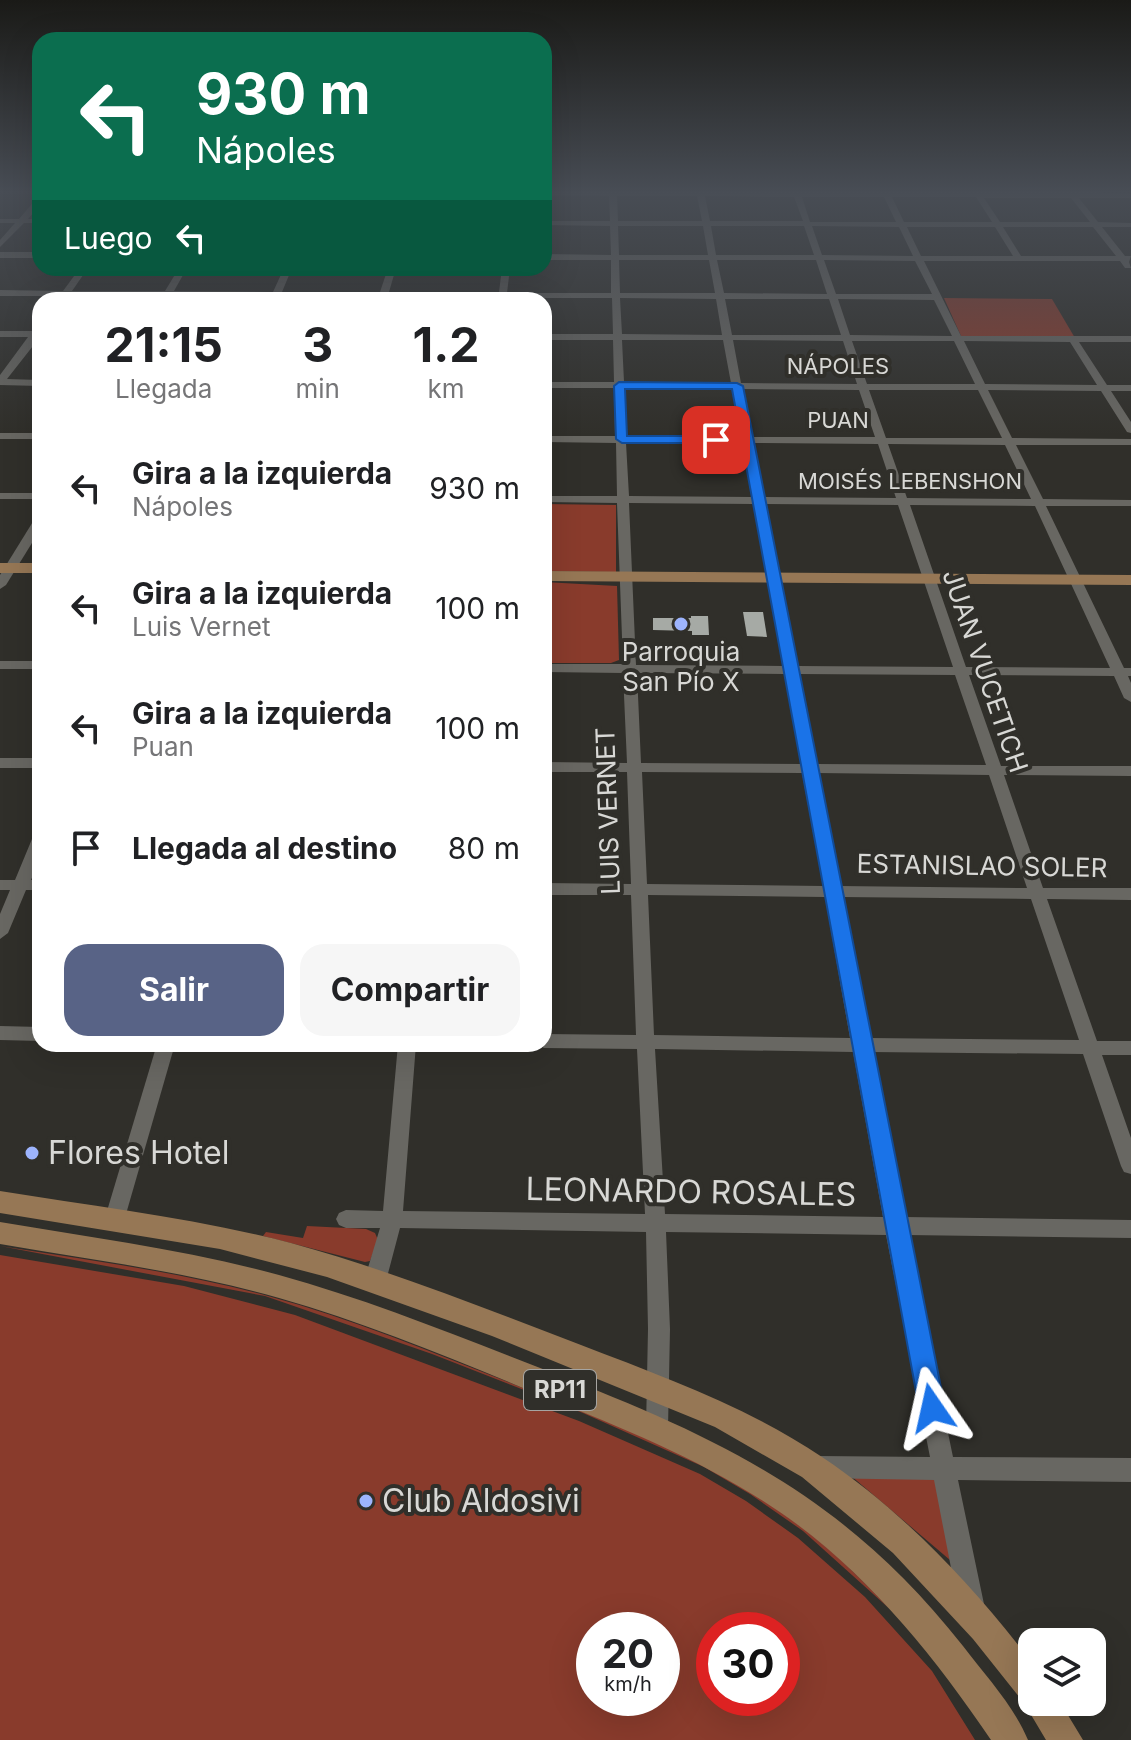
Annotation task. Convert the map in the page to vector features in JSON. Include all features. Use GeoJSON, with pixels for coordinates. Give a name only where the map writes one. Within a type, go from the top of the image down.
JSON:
{"type":"FeatureCollection","features":[{"type":"Feature","properties":{"kind":"main road"},"geometry":{"type":"LineString","coordinates":[[3,575],[32,570]]}},
{"type":"Feature","properties":{"kind":"main road"},"geometry":{"type":"LineString","coordinates":[[3,575],[32,577]]}},
{"type":"Feature","properties":{"kind":"main road"},"geometry":{"type":"LineString","coordinates":[[552,576],[1131,580]]}},
{"type":"Feature","properties":{"kind":"main road","name":"RP11"},"geometry":{"type":"LineString","coordinates":[[0,1202],[290,1255],[375,1281],[659,1388],[750,1431],[812,1467],[895,1534],[973,1614],[1018,1672]]}},
{"type":"Feature","properties":{"kind":"main road","name":"RP11"},"geometry":{"type":"LineString","coordinates":[[0,1233],[240,1276],[321,1299],[657,1428],[719,1458],[769,1488],[844,1544],[918,1616],[951,1655],[1011,1740]]}},
{"type":"Feature","properties":{"kind":"main road"},"geometry":{"type":"LineString","coordinates":[[1050,1716],[1066,1740]]}},
{"type":"Feature","properties":{"kind":"street","name":"LUIS VERNET"},"geometry":{"type":"LineString","coordinates":[[615,272],[655,1224],[657,1428]]}},
{"type":"Feature","properties":{"kind":"street"},"geometry":{"type":"LineString","coordinates":[[716,272],[895,1226],[973,1614]]}},
{"type":"Feature","properties":{"kind":"street","name":"JUAN VUCETICH"},"geometry":{"type":"LineString","coordinates":[[823,272],[1131,1166]]}},
{"type":"Feature","properties":{"kind":"street"},"geometry":{"type":"LineString","coordinates":[[924,272],[1036,502],[1125,672],[1131,698]]}},
{"type":"Feature","properties":{"kind":"street"},"geometry":{"type":"LineString","coordinates":[[0,293],[32,295]]}},
{"type":"Feature","properties":{"kind":"street"},"geometry":{"type":"LineString","coordinates":[[552,297],[936,297]]}},
{"type":"Feature","properties":{"kind":"street"},"geometry":{"type":"LineString","coordinates":[[0,334],[32,332]]}},
{"type":"Feature","properties":{"kind":"street"},"geometry":{"type":"LineString","coordinates":[[552,337],[1131,339]]}},
{"type":"Feature","properties":{"kind":"street"},"geometry":{"type":"LineString","coordinates":[[1073,339],[1131,430]]}},
{"type":"Feature","properties":{"kind":"street"},"geometry":{"type":"LineString","coordinates":[[0,382],[32,340]]}},
{"type":"Feature","properties":{"kind":"street"},"geometry":{"type":"LineString","coordinates":[[0,382],[32,383]]}},
{"type":"Feature","properties":{"kind":"street","name":"NÁPOLES"},"geometry":{"type":"LineString","coordinates":[[552,385],[1131,388]]}},
{"type":"Feature","properties":{"kind":"street"},"geometry":{"type":"LineString","coordinates":[[0,436],[32,436]]}},
{"type":"Feature","properties":{"kind":"street","name":"PUAN"},"geometry":{"type":"LineString","coordinates":[[552,439],[1131,442]]}},
{"type":"Feature","properties":{"kind":"street"},"geometry":{"type":"LineString","coordinates":[[0,496],[32,496]]}},
{"type":"Feature","properties":{"kind":"street","name":"MOISÉS LEBENSHON"},"geometry":{"type":"LineString","coordinates":[[552,499],[1131,503]]}},
{"type":"Feature","properties":{"kind":"street"},"geometry":{"type":"LineString","coordinates":[[3,575],[32,532]]}},
{"type":"Feature","properties":{"kind":"street"},"geometry":{"type":"LineString","coordinates":[[0,665],[32,665]]}},
{"type":"Feature","properties":{"kind":"street"},"geometry":{"type":"LineString","coordinates":[[552,668],[1125,672]]}},
{"type":"Feature","properties":{"kind":"street"},"geometry":{"type":"LineString","coordinates":[[0,763],[32,763]]}},
{"type":"Feature","properties":{"kind":"street"},"geometry":{"type":"LineString","coordinates":[[552,767],[1131,771]]}},
{"type":"Feature","properties":{"kind":"street"},"geometry":{"type":"LineString","coordinates":[[0,933],[32,858]]}},
{"type":"Feature","properties":{"kind":"street"},"geometry":{"type":"LineString","coordinates":[[0,885],[32,885]]}},
{"type":"Feature","properties":{"kind":"street","name":"ESTANISLAO SOLER"},"geometry":{"type":"LineString","coordinates":[[552,889],[1131,894]]}},
{"type":"Feature","properties":{"kind":"street"},"geometry":{"type":"LineString","coordinates":[[0,1033],[32,1034]]}},
{"type":"Feature","properties":{"kind":"street"},"geometry":{"type":"LineString","coordinates":[[552,1041],[1131,1048]]}},
{"type":"Feature","properties":{"kind":"street"},"geometry":{"type":"LineString","coordinates":[[114,1221],[164,1052]]}},
{"type":"Feature","properties":{"kind":"street"},"geometry":{"type":"LineString","coordinates":[[375,1281],[392,1220],[406,1052]]}},
{"type":"Feature","properties":{"kind":"street","name":"LEONARDO ROSALES"},"geometry":{"type":"LineString","coordinates":[[346,1219],[1131,1229]]}},
{"type":"Feature","properties":{"kind":"street"},"geometry":{"type":"LineString","coordinates":[[812,1467],[1131,1470]]}},
{"type":"Feature","properties":{"kind":"shaded area"},"geometry":{"type":"Polygon","coordinates":[[[944,298],[1052,299],[1075,338],[961,336],[944,298]]]}},
{"type":"Feature","properties":{"kind":"shaded area"},"geometry":{"type":"Polygon","coordinates":[[[552,504],[616,505],[616,572],[552,571],[552,504]]]}},
{"type":"Feature","properties":{"kind":"shaded area"},"geometry":{"type":"Polygon","coordinates":[[[552,582],[617,586],[619,660],[611,663],[552,663],[552,582]]]}},
{"type":"Feature","properties":{"kind":"shaded area"},"geometry":{"type":"Polygon","coordinates":[[[307,1226],[366,1229],[375,1233],[378,1240],[370,1261],[365,1262],[263,1236],[266,1232],[303,1238],[307,1226]]]}},
{"type":"Feature","properties":{"kind":"shaded area"},"geometry":{"type":"Polygon","coordinates":[[[0,1246],[168,1273],[268,1296],[394,1338],[592,1416],[702,1465],[771,1506],[827,1548],[892,1611],[803,1531],[750,1494],[704,1467],[583,1413],[432,1354],[265,1296],[0,1246]]]}},
{"type":"Feature","properties":{"kind":"shaded area","name":"Club Aldosivi"},"geometry":{"type":"Polygon","coordinates":[[[0,1255],[184,1286],[295,1315],[579,1421],[700,1474],[746,1501],[798,1538],[865,1597],[932,1671],[975,1740],[0,1740],[0,1255]]]}},
{"type":"Feature","properties":{"kind":"shaded area"},"geometry":{"type":"Polygon","coordinates":[[[850,1475],[939,1478],[950,1560],[850,1475]]]}},
{"type":"Feature","properties":{"kind":"building"},"geometry":{"type":"Polygon","coordinates":[[[743,612],[763,612],[767,637],[747,636],[743,612]]]}},
{"type":"Feature","properties":{"kind":"building","name":"Parroquia San Pío X"},"geometry":{"type":"Polygon","coordinates":[[[708,616],[709,635],[692,635],[692,631],[653,630],[653,618],[708,616]]]}},
{"type":"Feature","properties":{"kind":"place","name":"Parroquia San Pío X"},"geometry":{"type":"Point","coordinates":[681,624]}},
{"type":"Feature","properties":{"kind":"place","name":"Flores Hotel"},"geometry":{"type":"Point","coordinates":[32,1153]}},
{"type":"Feature","properties":{"kind":"place","name":"Club Aldosivi"},"geometry":{"type":"Point","coordinates":[366,1501]}},
{"type":"Feature","properties":{"kind":"route"},"geometry":{"type":"LineString","coordinates":[[716,440],[622,439],[619,386],[737,386],[932,1408]]}}]}
